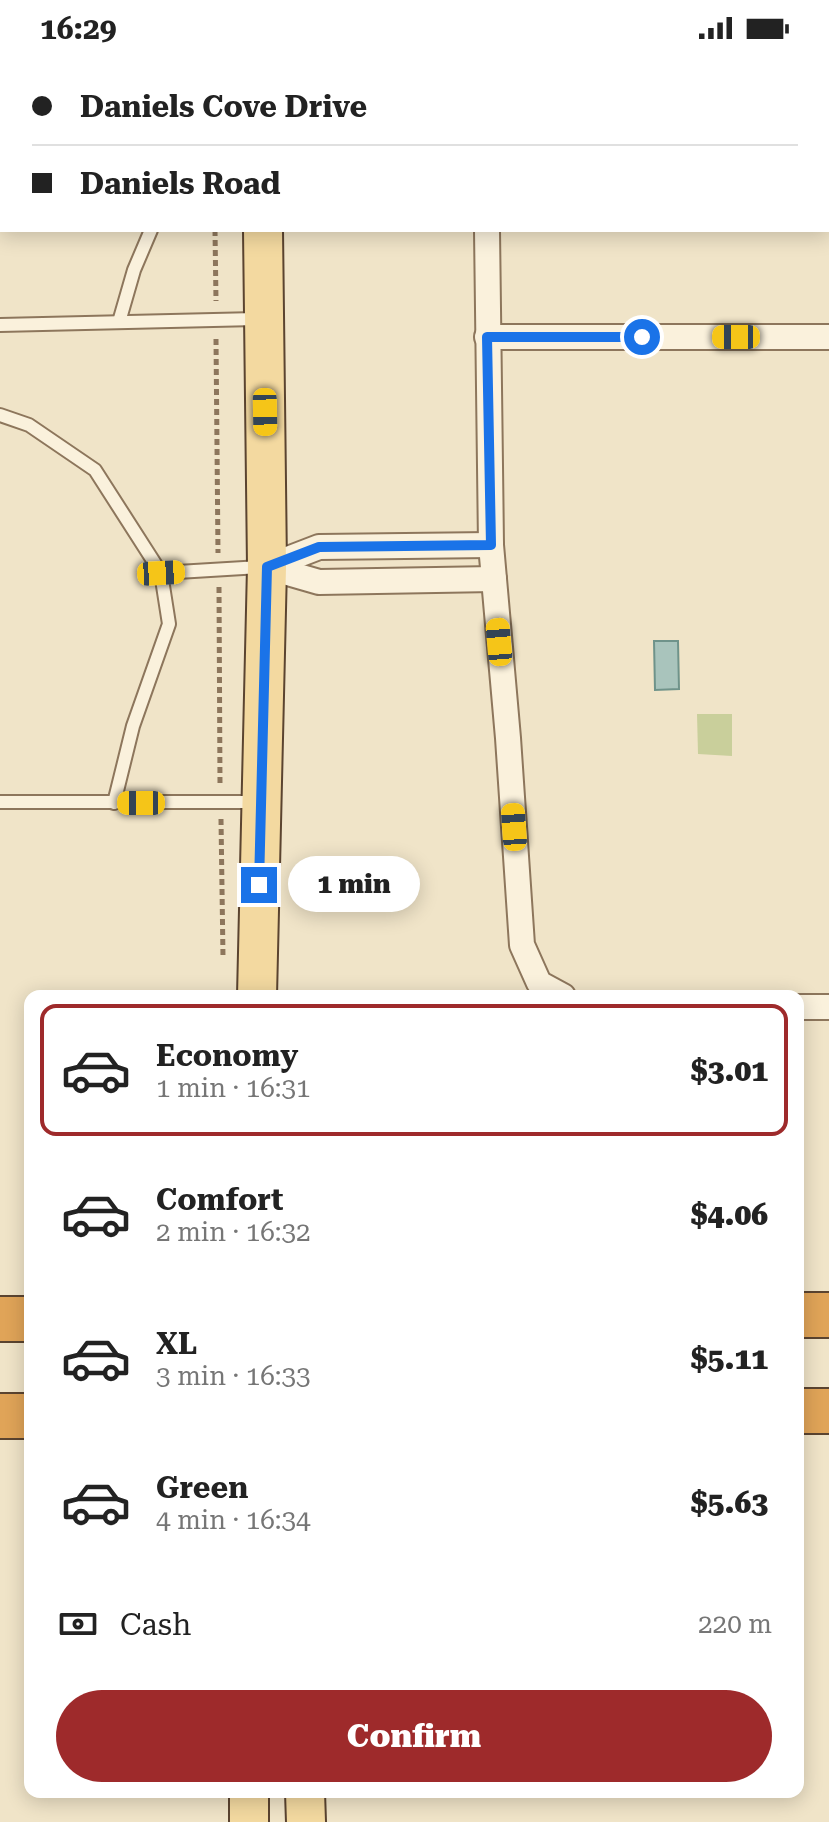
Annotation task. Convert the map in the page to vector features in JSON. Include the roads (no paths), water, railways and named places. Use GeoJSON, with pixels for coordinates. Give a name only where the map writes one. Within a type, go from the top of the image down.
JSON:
{"type":"FeatureCollection","features":[{"type":"Feature","properties":{"kind":"highway"},"geometry":{"type":"LineString","coordinates":[[804,1315],[829,1315]]}},
{"type":"Feature","properties":{"kind":"highway"},"geometry":{"type":"LineString","coordinates":[[0,1319],[24,1319]]}},
{"type":"Feature","properties":{"kind":"highway"},"geometry":{"type":"LineString","coordinates":[[804,1411],[829,1411]]}},
{"type":"Feature","properties":{"kind":"highway"},"geometry":{"type":"LineString","coordinates":[[0,1416],[24,1416]]}},
{"type":"Feature","properties":{"kind":"main road"},"geometry":{"type":"LineString","coordinates":[[257,990],[267,567],[263,232]]}},
{"type":"Feature","properties":{"kind":"main road"},"geometry":{"type":"LineString","coordinates":[[261,802],[277,990]]}},
{"type":"Feature","properties":{"kind":"main road"},"geometry":{"type":"LineString","coordinates":[[249,1798],[249,1822]]}},
{"type":"Feature","properties":{"kind":"main road"},"geometry":{"type":"LineString","coordinates":[[305,1798],[306,1822]]}},
{"type":"Feature","properties":{"kind":"street"},"geometry":{"type":"LineString","coordinates":[[487,232],[491,545],[522,945],[539,983],[552,990]]}},
{"type":"Feature","properties":{"kind":"street"},"geometry":{"type":"LineString","coordinates":[[487,337],[829,337]]}},
{"type":"Feature","properties":{"kind":"street"},"geometry":{"type":"LineString","coordinates":[[267,567],[319,547],[491,545]]}},
{"type":"Feature","properties":{"kind":"street"},"geometry":{"type":"LineString","coordinates":[[267,567],[319,582],[494,579]]}},
{"type":"Feature","properties":{"kind":"street"},"geometry":{"type":"LineString","coordinates":[[804,1007],[829,1007]]}},
{"type":"Feature","properties":{"kind":"lane"},"geometry":{"type":"LineString","coordinates":[[119,322],[134,270],[150,232]]}},
{"type":"Feature","properties":{"kind":"lane"},"geometry":{"type":"LineString","coordinates":[[0,325],[264,319]]}},
{"type":"Feature","properties":{"kind":"lane"},"geometry":{"type":"LineString","coordinates":[[0,415],[29,425],[95,470],[161,573],[169,624],[133,726],[114,803]]}},
{"type":"Feature","properties":{"kind":"lane"},"geometry":{"type":"LineString","coordinates":[[161,573],[267,567]]}},
{"type":"Feature","properties":{"kind":"lane"},"geometry":{"type":"LineString","coordinates":[[0,802],[261,802]]}},
{"type":"Feature","properties":{"kind":"water"},"geometry":{"type":"Polygon","coordinates":[[[654,641],[678,641],[679,689],[655,690],[654,641]]]}}]}
